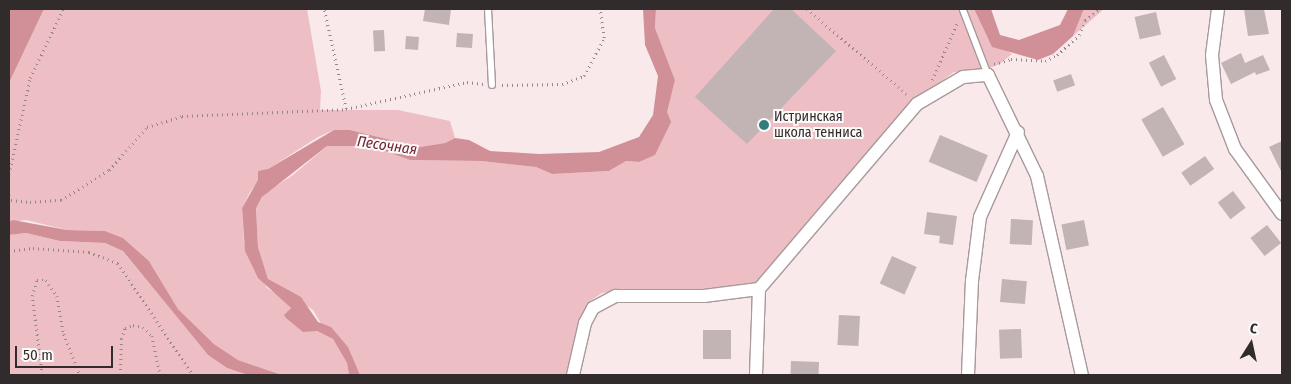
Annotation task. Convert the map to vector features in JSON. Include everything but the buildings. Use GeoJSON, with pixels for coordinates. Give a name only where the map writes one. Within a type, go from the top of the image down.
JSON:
{"type":"FeatureCollection","features":[{"type":"Feature","properties":{"kind":"street"},"geometry":{"type":"LineString","coordinates":[[1218,9],[1212,55],[1216,100],[1235,149],[1282,214]]}},
{"type":"Feature","properties":{"kind":"street"},"geometry":{"type":"LineString","coordinates":[[756,375],[760,289],[917,104],[963,77],[988,74],[1018,132],[1037,176],[1082,375]]}},
{"type":"Feature","properties":{"kind":"street"},"geometry":{"type":"LineString","coordinates":[[968,375],[972,281],[980,217],[1018,132]]}},
{"type":"Feature","properties":{"kind":"street"},"geometry":{"type":"LineString","coordinates":[[573,375],[585,322],[593,308],[616,296],[704,296],[760,289]]}},
{"type":"Feature","properties":{"kind":"lane"},"geometry":{"type":"LineString","coordinates":[[488,9],[492,85]]}},
{"type":"Feature","properties":{"kind":"lane"},"geometry":{"type":"LineString","coordinates":[[963,10],[988,74]]}},
{"type":"Feature","properties":{"kind":"path"},"geometry":{"type":"LineString","coordinates":[[9,174],[30,78],[64,9]]}},
{"type":"Feature","properties":{"kind":"path"},"geometry":{"type":"LineString","coordinates":[[9,195],[11,200],[30,202],[61,200],[109,170],[147,127],[182,116],[346,109],[324,9]]}},
{"type":"Feature","properties":{"kind":"path"},"geometry":{"type":"LineString","coordinates":[[807,9],[917,104],[932,79],[963,10]]}},
{"type":"Feature","properties":{"kind":"path"},"geometry":{"type":"LineString","coordinates":[[980,57],[990,64],[1012,59],[1045,61],[1079,34],[1085,20],[1100,9]]}},
{"type":"Feature","properties":{"kind":"path"},"geometry":{"type":"LineString","coordinates":[[9,251],[33,248],[89,252],[118,263],[193,375]]}},
{"type":"Feature","properties":{"kind":"path"},"geometry":{"type":"LineString","coordinates":[[42,375],[32,296],[37,280],[46,280],[57,296],[64,334],[80,375]]}},
{"type":"Feature","properties":{"kind":"path"},"geometry":{"type":"LineString","coordinates":[[120,375],[121,338],[125,328],[133,325],[143,328],[152,336],[160,375]]}},
{"type":"Feature","properties":{"kind":"shaded area"},"geometry":{"type":"Polygon","coordinates":[[[44,9],[307,9],[321,91],[320,110],[398,110],[450,121],[455,138],[445,143],[420,147],[350,130],[334,130],[318,137],[268,169],[250,192],[242,208],[244,243],[267,288],[280,296],[291,308],[287,313],[303,331],[317,331],[333,339],[347,363],[349,375],[282,375],[238,360],[214,344],[178,309],[149,261],[123,238],[105,231],[67,230],[26,220],[9,222],[9,83],[44,9]]]}},
{"type":"Feature","properties":{"kind":"shaded area"},"geometry":{"type":"Polygon","coordinates":[[[656,9],[974,9],[988,39],[1012,54],[1000,64],[981,71],[954,72],[912,106],[754,286],[745,291],[618,291],[602,293],[590,301],[581,318],[566,375],[360,375],[331,327],[322,325],[313,310],[268,279],[258,247],[256,207],[265,193],[293,175],[327,146],[371,146],[410,160],[481,161],[536,167],[552,174],[609,171],[626,161],[639,162],[654,155],[675,80],[655,28],[656,9]]]}},
{"type":"Feature","properties":{"kind":"shaded area"},"geometry":{"type":"Polygon","coordinates":[[[1084,9],[1104,9],[1073,36],[1084,9]]]}},
{"type":"Feature","properties":{"kind":"shaded area"},"geometry":{"type":"Polygon","coordinates":[[[26,233],[60,241],[105,243],[123,251],[208,355],[227,368],[248,375],[9,375],[9,235],[26,233]]]}},
{"type":"Feature","properties":{"kind":"water"},"geometry":{"type":"Polygon","coordinates":[[[9,9],[44,9],[9,83],[9,9]]]}},
{"type":"Feature","properties":{"kind":"water","name":"Песочная"},"geometry":{"type":"Polygon","coordinates":[[[643,9],[656,9],[655,28],[675,80],[667,112],[671,122],[655,155],[639,162],[626,161],[609,171],[552,174],[536,167],[481,161],[410,160],[371,146],[327,146],[262,197],[256,208],[258,247],[268,279],[301,297],[318,322],[331,327],[348,347],[360,375],[349,375],[347,363],[333,339],[317,331],[303,332],[286,318],[284,315],[291,308],[258,278],[245,251],[242,208],[258,180],[258,171],[268,169],[334,130],[350,130],[420,147],[445,143],[455,138],[469,140],[490,151],[539,154],[599,152],[639,137],[653,115],[658,76],[645,45],[643,9]]]}},
{"type":"Feature","properties":{"kind":"water"},"geometry":{"type":"Polygon","coordinates":[[[974,9],[991,9],[1000,35],[1019,40],[1060,25],[1068,9],[1084,9],[1073,36],[1053,54],[1038,60],[992,47],[974,9]]]}},
{"type":"Feature","properties":{"kind":"water"},"geometry":{"type":"Polygon","coordinates":[[[13,220],[67,230],[105,231],[123,238],[149,261],[178,309],[214,344],[238,360],[282,375],[248,375],[227,368],[208,355],[123,251],[105,243],[60,241],[26,233],[9,235],[9,222],[13,220]]]}},
{"type":"Feature","properties":{"kind":"place","name":"Истринская школа тенниса"},"geometry":{"type":"Point","coordinates":[764,125]}}]}
